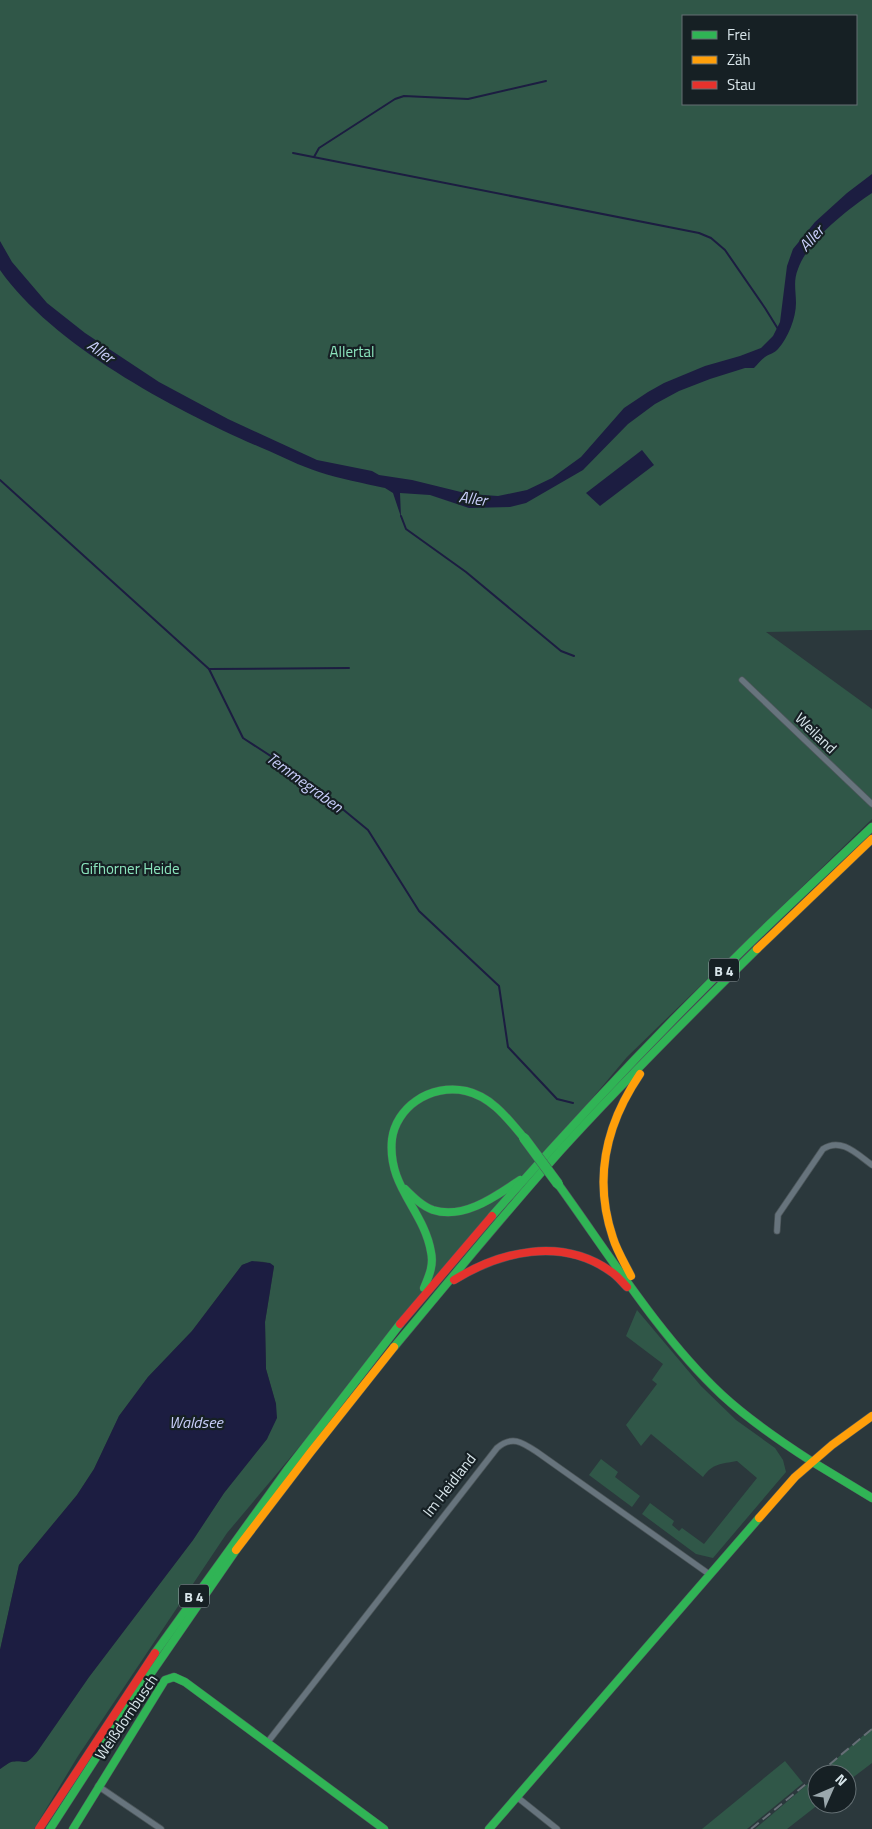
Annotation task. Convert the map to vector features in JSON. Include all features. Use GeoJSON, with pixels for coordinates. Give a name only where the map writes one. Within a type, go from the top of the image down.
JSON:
{"type":"FeatureCollection","features":[{"type":"Feature","properties":{"kind":"main road","name":"B 4"},"geometry":{"type":"LineString","coordinates":[[40,1829],[119,1706],[182,1613],[254,1513],[414,1307],[530,1173],[601,1095],[748,945],[872,827]]}},
{"type":"Feature","properties":{"kind":"main road","name":"B 4"},"geometry":{"type":"LineString","coordinates":[[50,1829],[133,1700],[247,1536],[363,1386],[499,1220],[607,1100],[669,1036],[872,839]]}},
{"type":"Feature","properties":{"kind":"main road"},"geometry":{"type":"LineString","coordinates":[[648,1308],[612,1236],[604,1190],[604,1169],[606,1148],[612,1123],[622,1101],[669,1036]]}},
{"type":"Feature","properties":{"kind":"main road"},"geometry":{"type":"LineString","coordinates":[[414,1307],[432,1274],[432,1255],[426,1234],[396,1179],[390,1156],[391,1141],[395,1126],[408,1107],[421,1098],[435,1092],[460,1090],[483,1097],[503,1114],[524,1138],[648,1308],[710,1384],[741,1412],[775,1438],[872,1498]]}},
{"type":"Feature","properties":{"kind":"main road"},"geometry":{"type":"LineString","coordinates":[[396,1179],[420,1203],[434,1210],[451,1212],[465,1211],[478,1206],[530,1173]]}},
{"type":"Feature","properties":{"kind":"main road"},"geometry":{"type":"LineString","coordinates":[[443,1288],[470,1269],[494,1258],[544,1250],[561,1252],[595,1262],[611,1271],[648,1308]]}},
{"type":"Feature","properties":{"kind":"main road"},"geometry":{"type":"LineString","coordinates":[[489,1829],[795,1477],[811,1461],[872,1416]]}},
{"type":"Feature","properties":{"kind":"main road","name":"Weißdornbusch"},"geometry":{"type":"LineString","coordinates":[[73,1829],[165,1680],[174,1677],[184,1682],[267,1743]]}},
{"type":"Feature","properties":{"kind":"main road"},"geometry":{"type":"LineString","coordinates":[[267,1743],[384,1829]]}},
{"type":"Feature","properties":{"kind":"street","name":"Weiland"},"geometry":{"type":"LineString","coordinates":[[742,680],[872,804]]}},
{"type":"Feature","properties":{"kind":"street"},"geometry":{"type":"LineString","coordinates":[[777,1231],[778,1215],[823,1149],[830,1144],[844,1146],[872,1164]]}},
{"type":"Feature","properties":{"kind":"street","name":"Im Heidland"},"geometry":{"type":"LineString","coordinates":[[267,1743],[490,1456],[505,1441],[517,1441],[537,1452],[709,1574]]}},
{"type":"Feature","properties":{"kind":"street"},"geometry":{"type":"LineString","coordinates":[[98,1786],[161,1829]]}},
{"type":"Feature","properties":{"kind":"street"},"geometry":{"type":"LineString","coordinates":[[517,1797],[557,1829]]}},
{"type":"Feature","properties":{"kind":"green space"},"geometry":{"type":"Polygon","coordinates":[[[0,0],[872,0],[872,630],[766,632],[872,709],[872,819],[627,1057],[227,1533],[78,1756],[34,1829],[0,1829],[0,1769],[11,1762],[25,1762],[33,1757],[89,1677],[193,1540],[224,1493],[267,1439],[276,1404],[266,1369],[265,1322],[274,1267],[267,1263],[259,1262],[250,1262],[242,1265],[192,1331],[148,1377],[119,1416],[94,1469],[77,1495],[19,1565],[0,1650],[0,0]]]}},
{"type":"Feature","properties":{"kind":"green space"},"geometry":{"type":"Polygon","coordinates":[[[637,1310],[701,1386],[736,1420],[775,1448],[783,1460],[786,1472],[713,1558],[696,1554],[642,1514],[650,1503],[674,1521],[672,1525],[679,1531],[682,1528],[704,1544],[757,1478],[737,1461],[714,1467],[703,1477],[651,1434],[641,1446],[626,1425],[657,1384],[652,1380],[663,1364],[626,1336],[637,1310]]]}},
{"type":"Feature","properties":{"kind":"green space"},"geometry":{"type":"Polygon","coordinates":[[[601,1459],[618,1472],[615,1477],[640,1496],[632,1507],[589,1475],[601,1459]]]}},
{"type":"Feature","properties":{"kind":"green space"},"geometry":{"type":"Polygon","coordinates":[[[872,1728],[872,1763],[857,1774],[857,1764],[831,1764],[872,1728]]]}},
{"type":"Feature","properties":{"kind":"green space"},"geometry":{"type":"Polygon","coordinates":[[[785,1761],[803,1783],[747,1829],[702,1829],[785,1761]]]}},
{"type":"Feature","properties":{"kind":"green space"},"geometry":{"type":"Polygon","coordinates":[[[807,1785],[807,1813],[787,1829],[755,1829],[807,1785]]]}},
{"type":"Feature","properties":{"kind":"water","name":"Aller"},"geometry":{"type":"Polygon","coordinates":[[[872,174],[872,193],[829,227],[810,247],[803,258],[796,278],[796,309],[793,321],[788,334],[777,350],[765,357],[754,368],[745,368],[710,379],[679,391],[655,404],[628,424],[583,470],[526,503],[510,507],[469,508],[430,495],[400,493],[401,517],[393,493],[385,488],[335,477],[298,464],[193,416],[119,374],[51,325],[23,298],[0,270],[0,241],[12,262],[47,303],[85,333],[159,382],[228,419],[317,460],[469,494],[498,496],[527,490],[552,478],[581,457],[624,408],[648,392],[664,383],[705,366],[761,348],[773,336],[780,322],[787,266],[793,249],[815,222],[847,193],[872,174]]]}},
{"type":"Feature","properties":{"kind":"water"},"geometry":{"type":"Polygon","coordinates":[[[642,450],[654,465],[600,506],[586,493],[642,450]]]}},
{"type":"Feature","properties":{"kind":"water","name":"Waldsee"},"geometry":{"type":"Polygon","coordinates":[[[252,1261],[270,1263],[274,1266],[265,1322],[266,1369],[276,1404],[277,1418],[267,1439],[224,1493],[193,1540],[89,1677],[33,1757],[25,1762],[11,1762],[0,1769],[0,1650],[19,1565],[77,1495],[94,1469],[119,1416],[148,1377],[192,1331],[242,1265],[252,1261]]]}},
{"type":"Feature","properties":{"kind":"waterway"},"geometry":{"type":"LineString","coordinates":[[314,157],[319,148],[395,99],[404,96],[468,99],[546,81]]}},
{"type":"Feature","properties":{"kind":"waterway"},"geometry":{"type":"LineString","coordinates":[[293,153],[699,233],[711,238],[725,250],[778,329]]}},
{"type":"Feature","properties":{"kind":"waterway","name":"Temmegraben"},"geometry":{"type":"LineString","coordinates":[[0,480],[209,669],[243,738],[306,779],[368,830],[419,911],[499,986],[508,1047],[557,1099],[573,1103]]}},
{"type":"Feature","properties":{"kind":"waterway"},"geometry":{"type":"LineString","coordinates":[[401,516],[406,529],[466,572],[561,651],[574,656]]}},
{"type":"Feature","properties":{"kind":"waterway"},"geometry":{"type":"LineString","coordinates":[[209,669],[349,668]]}},
{"type":"Feature","properties":{"kind":"railway"},"geometry":{"type":"LineString","coordinates":[[830,1764],[872,1729]]}},
{"type":"Feature","properties":{"kind":"railway"},"geometry":{"type":"LineString","coordinates":[[751,1829],[807,1783]]}},
{"type":"Feature","properties":{"kind":"traffic: fast"},"geometry":{"type":"LineString","coordinates":[[492,1216],[618,1077],[683,1010],[764,929],[872,827]]}},
{"type":"Feature","properties":{"kind":"traffic: fast"},"geometry":{"type":"LineString","coordinates":[[394,1347],[561,1150],[658,1048],[757,949]]}},
{"type":"Feature","properties":{"kind":"traffic: fast"},"geometry":{"type":"LineString","coordinates":[[424,1288],[431,1266],[431,1252],[421,1223],[400,1185],[392,1156],[393,1133],[400,1118],[411,1105],[427,1095],[446,1090],[460,1090],[475,1094],[492,1103],[524,1138]]}},
{"type":"Feature","properties":{"kind":"traffic: fast"},"geometry":{"type":"LineString","coordinates":[[524,1138],[558,1184]]}},
{"type":"Feature","properties":{"kind":"traffic: fast"},"geometry":{"type":"LineString","coordinates":[[405,1189],[418,1201],[433,1210],[456,1212],[479,1205],[520,1180]]}},
{"type":"Feature","properties":{"kind":"traffic: fast"},"geometry":{"type":"LineString","coordinates":[[558,1184],[656,1321],[699,1372],[743,1413],[811,1461]]}},
{"type":"Feature","properties":{"kind":"traffic: fast"},"geometry":{"type":"LineString","coordinates":[[155,1653],[287,1470],[400,1324]]}},
{"type":"Feature","properties":{"kind":"traffic: fast"},"geometry":{"type":"LineString","coordinates":[[811,1461],[872,1498]]}},
{"type":"Feature","properties":{"kind":"traffic: fast"},"geometry":{"type":"LineString","coordinates":[[489,1829],[759,1518]]}},
{"type":"Feature","properties":{"kind":"traffic: fast"},"geometry":{"type":"LineString","coordinates":[[50,1829],[145,1682],[236,1550]]}},
{"type":"Feature","properties":{"kind":"traffic: fast"},"geometry":{"type":"LineString","coordinates":[[73,1829],[165,1680],[174,1677],[185,1682],[384,1829]]}},
{"type":"Feature","properties":{"kind":"traffic: slow"},"geometry":{"type":"LineString","coordinates":[[757,949],[872,839]]}},
{"type":"Feature","properties":{"kind":"traffic: slow"},"geometry":{"type":"LineString","coordinates":[[631,1276],[619,1253],[607,1216],[604,1195],[604,1173],[611,1132],[628,1093],[640,1074]]}},
{"type":"Feature","properties":{"kind":"traffic: slow"},"geometry":{"type":"LineString","coordinates":[[236,1550],[394,1347]]}},
{"type":"Feature","properties":{"kind":"traffic: slow"},"geometry":{"type":"LineString","coordinates":[[759,1518],[795,1477],[832,1445],[872,1416]]}},
{"type":"Feature","properties":{"kind":"traffic: jam"},"geometry":{"type":"LineString","coordinates":[[400,1324],[492,1216]]}},
{"type":"Feature","properties":{"kind":"traffic: jam"},"geometry":{"type":"LineString","coordinates":[[454,1280],[472,1270],[511,1255],[552,1251],[572,1254],[591,1260],[613,1273],[627,1287]]}},
{"type":"Feature","properties":{"kind":"traffic: jam"},"geometry":{"type":"LineString","coordinates":[[39,1829],[155,1653]]}},
{"type":"Feature","properties":{"kind":"park label","name":"Allertal"},"geometry":{"type":"Point","coordinates":[352,351]}},
{"type":"Feature","properties":{"kind":"park label","name":"Gifhorner Heide"},"geometry":{"type":"Point","coordinates":[130,868]}}]}
